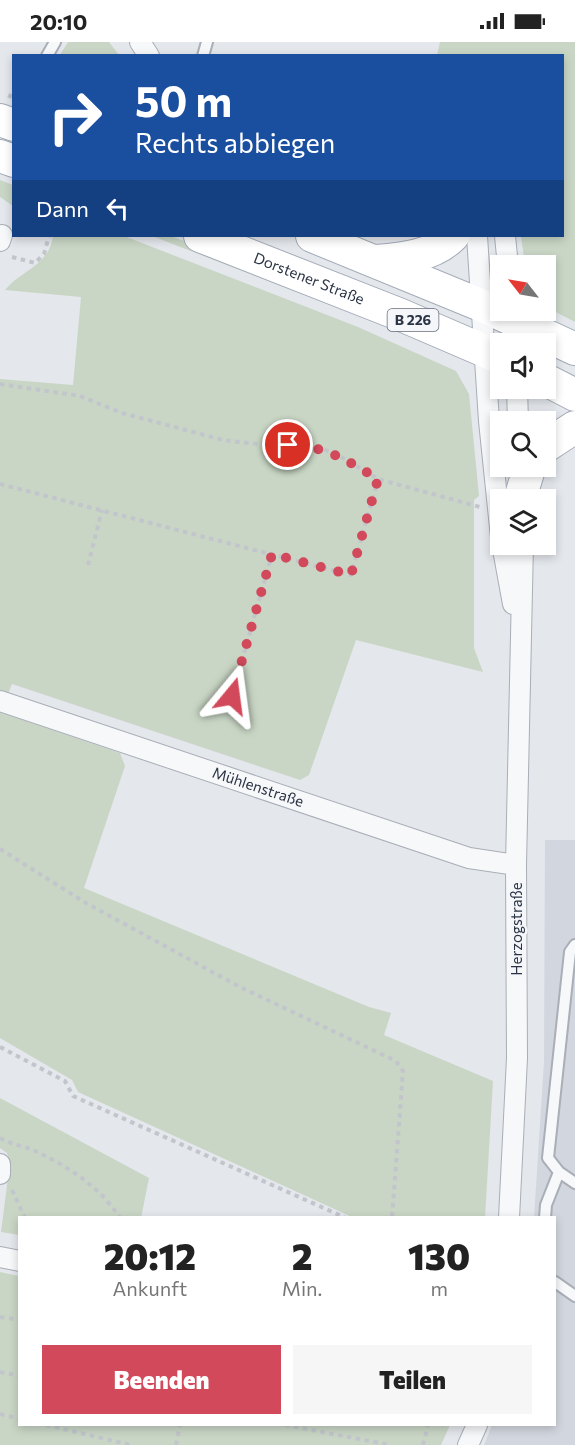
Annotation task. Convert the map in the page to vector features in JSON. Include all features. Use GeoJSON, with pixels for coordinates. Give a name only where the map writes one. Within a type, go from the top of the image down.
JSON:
{"type":"FeatureCollection","features":[{"type":"Feature","properties":{"kind":"main road","name":"Dorstener Straße"},"geometry":{"type":"LineString","coordinates":[[203,237],[501,331],[575,349]]}},
{"type":"Feature","properties":{"kind":"main road","name":"Dorstener Straße"},"geometry":{"type":"LineString","coordinates":[[315,237],[375,261],[501,331]]}},
{"type":"Feature","properties":{"kind":"main road"},"geometry":{"type":"LineString","coordinates":[[375,261],[415,256],[433,249],[451,237]]}},
{"type":"Feature","properties":{"kind":"main road"},"geometry":{"type":"LineString","coordinates":[[556,385],[575,395]]}},
{"type":"Feature","properties":{"kind":"main road"},"geometry":{"type":"LineString","coordinates":[[556,439],[575,427]]}},
{"type":"Feature","properties":{"kind":"street"},"geometry":{"type":"LineString","coordinates":[[477,237],[501,331],[497,489]]}},
{"type":"Feature","properties":{"kind":"street"},"geometry":{"type":"LineString","coordinates":[[505,237],[507,255]]}},
{"type":"Feature","properties":{"kind":"street","name":"Herzogstraße"},"geometry":{"type":"LineString","coordinates":[[504,555],[520,640]]}},
{"type":"Feature","properties":{"kind":"street","name":"Herzogstraße"},"geometry":{"type":"LineString","coordinates":[[509,1216],[517,1058],[516,865],[523,555]]}},
{"type":"Feature","properties":{"kind":"street","name":"Mühlenstraße"},"geometry":{"type":"LineString","coordinates":[[0,700],[469,858],[516,865]]}},
{"type":"Feature","properties":{"kind":"street"},"geometry":{"type":"LineString","coordinates":[[0,1164],[0,1174]]}},
{"type":"Feature","properties":{"kind":"street"},"geometry":{"type":"LineString","coordinates":[[0,1257],[18,1261]]}},
{"type":"Feature","properties":{"kind":"street"},"geometry":{"type":"LineString","coordinates":[[468,1445],[477,1426]]}},
{"type":"Feature","properties":{"kind":"lane"},"geometry":{"type":"LineString","coordinates":[[575,945],[570,952],[548,1158],[559,1173],[575,1183]]}},
{"type":"Feature","properties":{"kind":"lane"},"geometry":{"type":"LineString","coordinates":[[545,1216],[546,1205],[559,1173]]}},
{"type":"Feature","properties":{"kind":"lane"},"geometry":{"type":"LineString","coordinates":[[556,1283],[575,1296]]}},
{"type":"Feature","properties":{"kind":"path"},"geometry":{"type":"LineString","coordinates":[[4,244],[35,263],[44,254],[49,237]]}},
{"type":"Feature","properties":{"kind":"path"},"geometry":{"type":"LineString","coordinates":[[0,384],[80,396],[122,413],[223,440],[266,445],[314,446],[336,454],[378,479],[490,509]]}},
{"type":"Feature","properties":{"kind":"path"},"geometry":{"type":"LineString","coordinates":[[0,484],[351,575],[378,479]]}},
{"type":"Feature","properties":{"kind":"path"},"geometry":{"type":"LineString","coordinates":[[88,565],[102,510]]}},
{"type":"Feature","properties":{"kind":"path"},"geometry":{"type":"LineString","coordinates":[[232,696],[272,554]]}},
{"type":"Feature","properties":{"kind":"path"},"geometry":{"type":"LineString","coordinates":[[0,849],[86,903],[240,987],[396,1061],[403,1071],[392,1216]]}},
{"type":"Feature","properties":{"kind":"path"},"geometry":{"type":"LineString","coordinates":[[0,1047],[65,1081],[73,1096],[342,1216]]}},
{"type":"Feature","properties":{"kind":"path"},"geometry":{"type":"LineString","coordinates":[[0,1138],[17,1147],[34,1150],[85,1181],[112,1204],[119,1216]]}},
{"type":"Feature","properties":{"kind":"path"},"geometry":{"type":"LineString","coordinates":[[0,1317],[18,1320]]}},
{"type":"Feature","properties":{"kind":"path"},"geometry":{"type":"LineString","coordinates":[[0,1372],[18,1376]]}},
{"type":"Feature","properties":{"kind":"path"},"geometry":{"type":"LineString","coordinates":[[0,1414],[18,1418]]}},
{"type":"Feature","properties":{"kind":"path"},"geometry":{"type":"LineString","coordinates":[[50,1426],[131,1445]]}},
{"type":"Feature","properties":{"kind":"path"},"geometry":{"type":"LineString","coordinates":[[176,1445],[180,1426]]}},
{"type":"Feature","properties":{"kind":"path"},"geometry":{"type":"LineString","coordinates":[[290,1426],[391,1445]]}},
{"type":"Feature","properties":{"kind":"path"},"geometry":{"type":"LineString","coordinates":[[423,1445],[429,1426]]}},
{"type":"Feature","properties":{"kind":"shaded area"},"geometry":{"type":"Polygon","coordinates":[[[545,840],[575,840],[575,1445],[484,1445],[492,1426],[556,1426],[556,1216],[534,1216],[544,1062],[545,840]]]}},
{"type":"Feature","properties":{"kind":"green space"},"geometry":{"type":"Polygon","coordinates":[[[68,42],[109,42],[118,54],[61,54],[68,42]]]}},
{"type":"Feature","properties":{"kind":"green space"},"geometry":{"type":"Polygon","coordinates":[[[440,42],[575,42],[575,322],[556,312],[556,255],[524,255],[521,237],[564,237],[564,54],[437,54],[440,42]]]}},
{"type":"Feature","properties":{"kind":"green space"},"geometry":{"type":"Polygon","coordinates":[[[0,180],[12,185],[12,205],[0,197],[0,180]]]}},
{"type":"Feature","properties":{"kind":"green space"},"geometry":{"type":"Polygon","coordinates":[[[53,237],[127,237],[358,327],[456,371],[469,394],[479,496],[474,500],[474,648],[483,672],[356,640],[309,775],[300,780],[12,684],[8,694],[0,691],[0,379],[73,385],[81,297],[5,290],[40,261],[50,246],[53,237]]]}},
{"type":"Feature","properties":{"kind":"green space"},"geometry":{"type":"Polygon","coordinates":[[[155,237],[174,237],[335,301],[333,306],[155,237]]]}},
{"type":"Feature","properties":{"kind":"green space"},"geometry":{"type":"Polygon","coordinates":[[[0,712],[120,753],[125,766],[84,888],[369,1007],[391,1013],[384,1035],[493,1081],[485,1216],[350,1216],[78,1092],[72,1080],[0,1038],[0,712]]]}},
{"type":"Feature","properties":{"kind":"green space"},"geometry":{"type":"Polygon","coordinates":[[[0,1098],[149,1178],[141,1216],[18,1216],[18,1235],[1,1232],[10,1162],[7,1153],[0,1148],[0,1098]]]}},
{"type":"Feature","properties":{"kind":"green space"},"geometry":{"type":"Polygon","coordinates":[[[0,1272],[18,1276],[18,1426],[450,1426],[441,1445],[0,1445],[0,1272]]]}},
{"type":"Feature","properties":{"kind":"route"},"geometry":{"type":"LineString","coordinates":[[232,696],[272,554],[351,575],[378,479],[336,454],[314,446],[288,445]]}}]}
